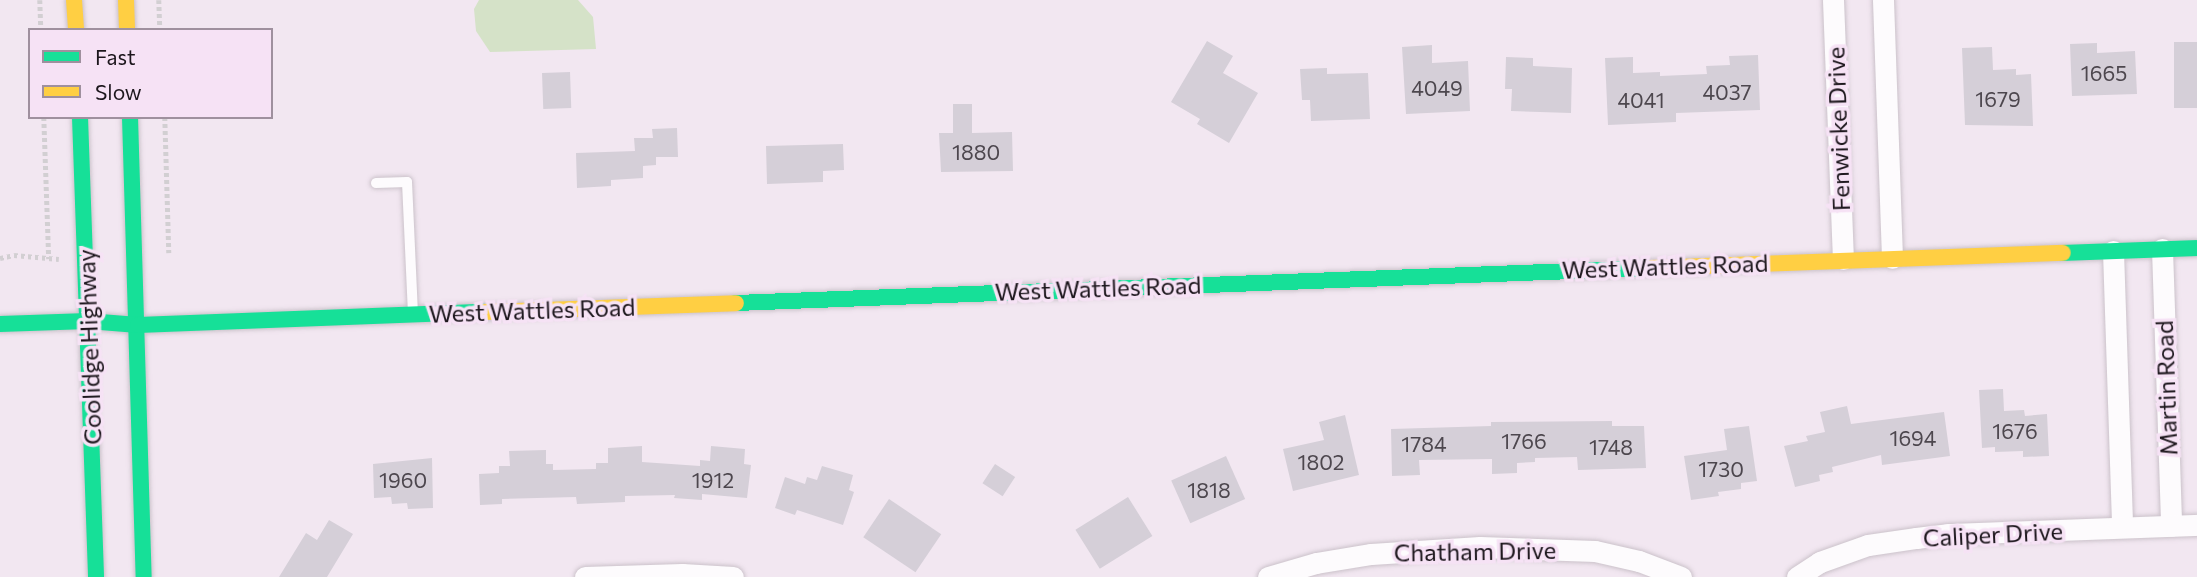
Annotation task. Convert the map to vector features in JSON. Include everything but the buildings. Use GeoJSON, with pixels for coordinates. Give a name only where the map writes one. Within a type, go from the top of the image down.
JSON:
{"type":"FeatureCollection","features":[{"type":"Feature","properties":{"kind":"street"},"geometry":{"type":"LineString","coordinates":[[74,0],[76,28]]}},
{"type":"Feature","properties":{"kind":"street"},"geometry":{"type":"LineString","coordinates":[[126,0],[127,28]]}},
{"type":"Feature","properties":{"kind":"street","name":"Fenwicke Drive"},"geometry":{"type":"LineString","coordinates":[[1833,0],[1843,259]]}},
{"type":"Feature","properties":{"kind":"street","name":"Fenwicke Drive"},"geometry":{"type":"LineString","coordinates":[[1884,0],[1892,258]]}},
{"type":"Feature","properties":{"kind":"street","name":"Coolidge Highway"},"geometry":{"type":"LineString","coordinates":[[80,119],[96,577]]}},
{"type":"Feature","properties":{"kind":"street","name":"Coolidge Highway"},"geometry":{"type":"LineString","coordinates":[[130,119],[145,577]]}},
{"type":"Feature","properties":{"kind":"street","name":"West Wattles Road"},"geometry":{"type":"LineString","coordinates":[[0,324],[88,321],[138,325],[1843,259],[2197,248]]}},
{"type":"Feature","properties":{"kind":"street","name":"Martin Road"},"geometry":{"type":"LineString","coordinates":[[2162,249],[2171,526]]}},
{"type":"Feature","properties":{"kind":"street","name":"Martin Road"},"geometry":{"type":"LineString","coordinates":[[2113,250],[2122,527]]}},
{"type":"Feature","properties":{"kind":"street","name":"Caliper Drive"},"geometry":{"type":"LineString","coordinates":[[1797,577],[1820,562],[1868,545],[1916,538],[2197,525]]}},
{"type":"Feature","properties":{"kind":"street","name":"Chatham Drive"},"geometry":{"type":"LineString","coordinates":[[1268,577],[1316,563],[1371,554],[1480,547],[1595,551],[1639,561],[1681,577]]}},
{"type":"Feature","properties":{"kind":"street"},"geometry":{"type":"LineString","coordinates":[[585,577],[682,574],[733,577]]}},
{"type":"Feature","properties":{"kind":"lane"},"geometry":{"type":"LineString","coordinates":[[376,183],[407,182],[413,315]]}},
{"type":"Feature","properties":{"kind":"path"},"geometry":{"type":"LineString","coordinates":[[40,0],[41,28]]}},
{"type":"Feature","properties":{"kind":"path"},"geometry":{"type":"LineString","coordinates":[[159,0],[160,28]]}},
{"type":"Feature","properties":{"kind":"path"},"geometry":{"type":"LineString","coordinates":[[44,119],[49,259]]}},
{"type":"Feature","properties":{"kind":"path"},"geometry":{"type":"LineString","coordinates":[[165,119],[169,253]]}},
{"type":"Feature","properties":{"kind":"path"},"geometry":{"type":"LineString","coordinates":[[0,258],[14,255],[69,258]]}},
{"type":"Feature","properties":{"kind":"green space"},"geometry":{"type":"Polygon","coordinates":[[[479,0],[578,0],[593,17],[596,49],[490,52],[476,31],[474,9],[479,0]]]}},
{"type":"Feature","properties":{"kind":"traffic: fast"},"geometry":{"type":"LineString","coordinates":[[80,119],[96,577]]}},
{"type":"Feature","properties":{"kind":"traffic: fast"},"geometry":{"type":"LineString","coordinates":[[130,119],[144,577]]}},
{"type":"Feature","properties":{"kind":"traffic: fast"},"geometry":{"type":"LineString","coordinates":[[2063,253],[2197,248]]}},
{"type":"Feature","properties":{"kind":"traffic: fast"},"geometry":{"type":"LineString","coordinates":[[736,303],[1651,268]]}},
{"type":"Feature","properties":{"kind":"traffic: fast"},"geometry":{"type":"LineString","coordinates":[[0,324],[88,321],[138,325],[484,312]]}},
{"type":"Feature","properties":{"kind":"traffic: slow"},"geometry":{"type":"LineString","coordinates":[[74,0],[76,28]]}},
{"type":"Feature","properties":{"kind":"traffic: slow"},"geometry":{"type":"LineString","coordinates":[[126,0],[127,28]]}},
{"type":"Feature","properties":{"kind":"traffic: slow"},"geometry":{"type":"LineString","coordinates":[[1651,268],[2063,253]]}},
{"type":"Feature","properties":{"kind":"traffic: slow"},"geometry":{"type":"LineString","coordinates":[[484,312],[736,303]]}}]}
